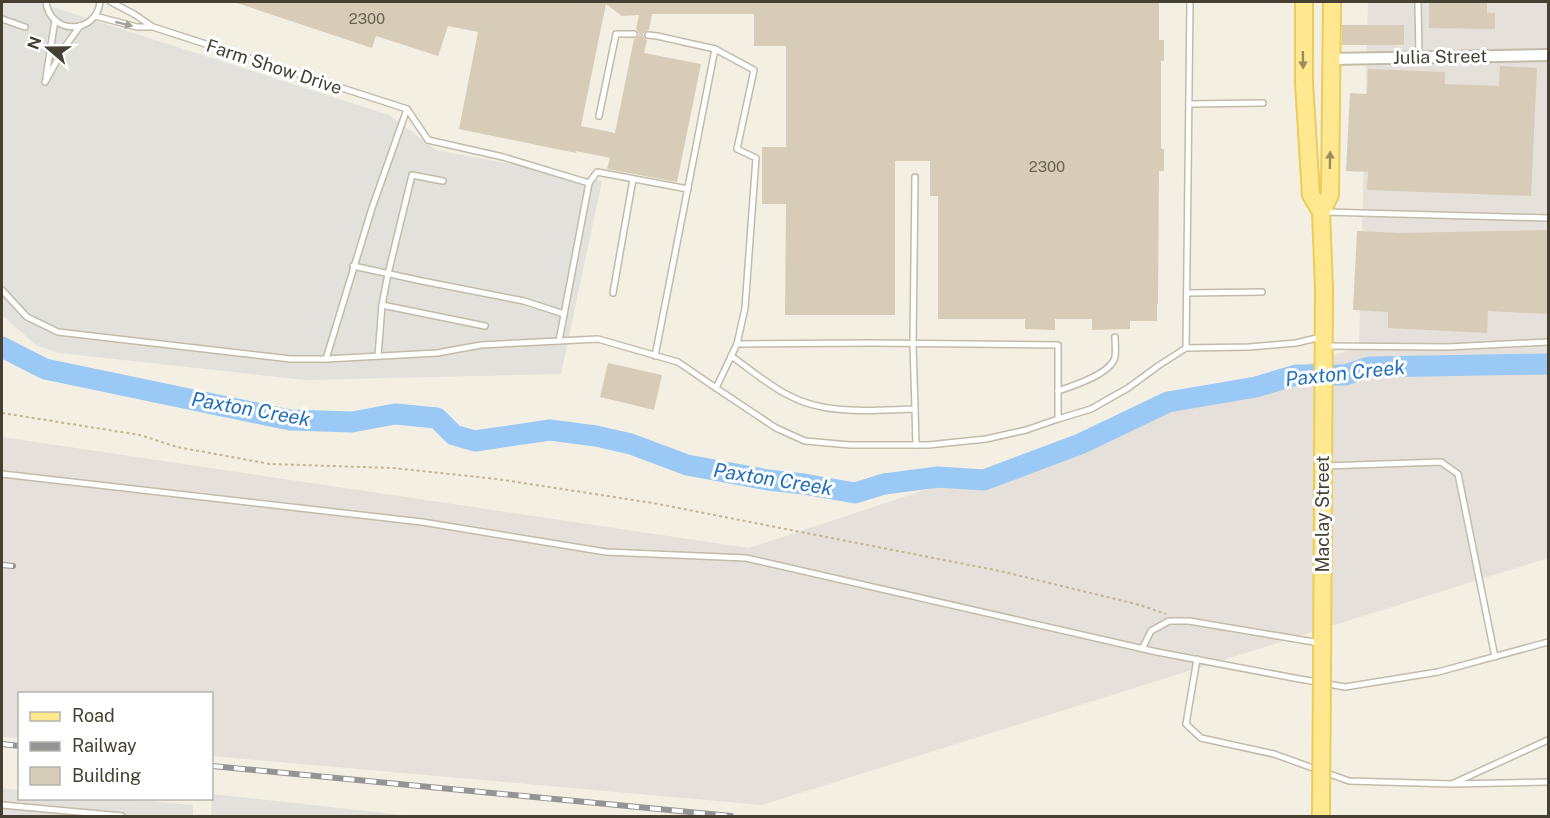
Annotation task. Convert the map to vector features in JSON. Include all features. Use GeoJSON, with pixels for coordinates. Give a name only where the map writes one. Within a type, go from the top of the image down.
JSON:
{"type":"FeatureCollection","features":[{"type":"Feature","properties":{"kind":"main road","name":"Maclay Street"},"geometry":{"type":"LineString","coordinates":[[1304,2],[1304,83],[1311,195],[1321,212],[1324,288],[1321,816]]}},
{"type":"Feature","properties":{"kind":"main road","name":"Maclay Street"},"geometry":{"type":"LineString","coordinates":[[1321,212],[1330,195],[1332,2]]}},
{"type":"Feature","properties":{"kind":"street","name":"Julia Street"},"geometry":{"type":"LineString","coordinates":[[1331,59],[1548,56]]}},
{"type":"Feature","properties":{"kind":"lane"},"geometry":{"type":"LineString","coordinates":[[45,3],[49,14],[55,20],[71,27],[89,22],[95,16],[100,2]]}},
{"type":"Feature","properties":{"kind":"lane"},"geometry":{"type":"LineString","coordinates":[[111,2],[153,27]]}},
{"type":"Feature","properties":{"kind":"lane"},"geometry":{"type":"LineString","coordinates":[[1186,348],[1190,2]]}},
{"type":"Feature","properties":{"kind":"lane"},"geometry":{"type":"LineString","coordinates":[[1418,2],[1419,58]]}},
{"type":"Feature","properties":{"kind":"lane"},"geometry":{"type":"LineString","coordinates":[[95,16],[137,27],[153,27]]}},
{"type":"Feature","properties":{"kind":"lane"},"geometry":{"type":"LineString","coordinates":[[2,18],[25,27]]}},
{"type":"Feature","properties":{"kind":"lane"},"geometry":{"type":"LineString","coordinates":[[55,20],[45,82],[64,48],[81,26]]}},
{"type":"Feature","properties":{"kind":"lane","name":"Farm Show Drive"},"geometry":{"type":"LineString","coordinates":[[153,27],[406,109]]}},
{"type":"Feature","properties":{"kind":"lane"},"geometry":{"type":"LineString","coordinates":[[599,116],[616,34],[634,34]]}},
{"type":"Feature","properties":{"kind":"lane"},"geometry":{"type":"LineString","coordinates":[[648,35],[715,49],[754,70],[737,149],[756,158],[745,308],[737,344],[716,388]]}},
{"type":"Feature","properties":{"kind":"lane"},"geometry":{"type":"LineString","coordinates":[[655,356],[715,49]]}},
{"type":"Feature","properties":{"kind":"lane"},"geometry":{"type":"LineString","coordinates":[[1189,104],[1263,103]]}},
{"type":"Feature","properties":{"kind":"lane"},"geometry":{"type":"LineString","coordinates":[[406,109],[428,140],[503,157],[589,183]]}},
{"type":"Feature","properties":{"kind":"lane"},"geometry":{"type":"LineString","coordinates":[[326,359],[353,266],[406,109]]}},
{"type":"Feature","properties":{"kind":"lane"},"geometry":{"type":"LineString","coordinates":[[559,341],[589,183],[597,172],[688,189]]}},
{"type":"Feature","properties":{"kind":"lane"},"geometry":{"type":"LineString","coordinates":[[378,356],[382,305],[412,175],[443,181]]}},
{"type":"Feature","properties":{"kind":"lane"},"geometry":{"type":"LineString","coordinates":[[915,177],[913,344],[916,445]]}},
{"type":"Feature","properties":{"kind":"lane"},"geometry":{"type":"LineString","coordinates":[[614,293],[633,179]]}},
{"type":"Feature","properties":{"kind":"lane"},"geometry":{"type":"LineString","coordinates":[[1321,212],[1548,218]]}},
{"type":"Feature","properties":{"kind":"lane"},"geometry":{"type":"LineString","coordinates":[[353,266],[524,300],[564,314]]}},
{"type":"Feature","properties":{"kind":"lane"},"geometry":{"type":"LineString","coordinates":[[2,290],[27,317],[58,332],[291,359],[444,352],[481,345],[598,339],[678,362],[776,428],[805,441],[850,445],[928,445],[986,439],[1026,430],[1091,409],[1128,388],[1186,348],[1249,347],[1324,341],[1448,347],[1548,342]]}},
{"type":"Feature","properties":{"kind":"lane"},"geometry":{"type":"LineString","coordinates":[[1187,293],[1262,292]]}},
{"type":"Feature","properties":{"kind":"lane"},"geometry":{"type":"LineString","coordinates":[[382,305],[484,326]]}},
{"type":"Feature","properties":{"kind":"lane"},"geometry":{"type":"LineString","coordinates":[[1058,391],[1090,380],[1110,365],[1115,359],[1115,337]]}},
{"type":"Feature","properties":{"kind":"lane"},"geometry":{"type":"LineString","coordinates":[[737,344],[1058,345],[1058,419]]}},
{"type":"Feature","properties":{"kind":"lane"},"geometry":{"type":"LineString","coordinates":[[731,356],[789,396],[816,406],[855,411],[915,409]]}},
{"type":"Feature","properties":{"kind":"lane"},"geometry":{"type":"LineString","coordinates":[[1323,465],[1441,462],[1458,474],[1495,657]]}},
{"type":"Feature","properties":{"kind":"lane"},"geometry":{"type":"LineString","coordinates":[[2,474],[422,522],[606,552],[746,558],[1197,660],[1345,687],[1438,672],[1548,642]]}},
{"type":"Feature","properties":{"kind":"lane"},"geometry":{"type":"LineString","coordinates":[[1142,648],[1150,631],[1169,621],[1189,621],[1310,640],[1322,644]]}},
{"type":"Feature","properties":{"kind":"lane"},"geometry":{"type":"LineString","coordinates":[[1197,660],[1186,724],[1202,738],[1274,754],[1349,781],[1452,784],[1548,782]]}},
{"type":"Feature","properties":{"kind":"lane"},"geometry":{"type":"LineString","coordinates":[[1452,784],[1548,740]]}},
{"type":"Feature","properties":{"kind":"lane"},"geometry":{"type":"LineString","coordinates":[[2,805],[79,814],[122,816]]}},
{"type":"Feature","properties":{"kind":"path"},"geometry":{"type":"LineString","coordinates":[[2,413],[140,435],[177,447],[270,464],[393,468],[496,479],[653,503],[1000,571],[1140,605],[1189,621]]}},
{"type":"Feature","properties":{"kind":"shaded area"},"geometry":{"type":"Polygon","coordinates":[[[2,2],[37,2],[389,115],[436,150],[602,181],[561,374],[305,380],[59,353],[36,345],[2,315],[2,2]]]}},
{"type":"Feature","properties":{"kind":"shaded area"},"geometry":{"type":"Polygon","coordinates":[[[1368,2],[1548,2],[1548,558],[762,805],[213,756],[213,692],[18,692],[18,738],[2,737],[2,437],[749,548],[1359,347],[1368,2]]]}},
{"type":"Feature","properties":{"kind":"shaded area"},"geometry":{"type":"Polygon","coordinates":[[[2,788],[18,790],[18,800],[139,800],[193,805],[193,816],[2,816],[2,788]]]}},
{"type":"Feature","properties":{"kind":"shaded area"},"geometry":{"type":"Polygon","coordinates":[[[213,794],[403,815],[403,816],[211,816],[213,794]]]}},
{"type":"Feature","properties":{"kind":"building"},"geometry":{"type":"Polygon","coordinates":[[[1159,2],[1159,40],[1164,40],[1164,61],[1161,61],[1161,149],[1164,149],[1164,171],[1159,171],[1157,321],[1130,321],[1130,329],[1092,330],[1092,319],[1055,319],[1055,330],[1025,329],[1025,319],[938,319],[938,196],[930,196],[930,161],[895,161],[895,315],[785,315],[786,204],[762,204],[762,147],[786,147],[786,46],[754,46],[754,14],[652,14],[649,30],[643,34],[647,40],[644,53],[701,64],[677,182],[607,169],[610,158],[459,129],[478,32],[448,26],[438,56],[376,36],[372,48],[237,3],[1159,2]],[[606,4],[581,126],[615,133],[634,39],[639,35],[636,29],[639,15],[622,16],[606,4]]]}},
{"type":"Feature","properties":{"kind":"building"},"geometry":{"type":"Polygon","coordinates":[[[1429,2],[1487,2],[1487,13],[1495,13],[1495,29],[1429,28],[1429,2]]]}},
{"type":"Feature","properties":{"kind":"building"},"geometry":{"type":"Polygon","coordinates":[[[1342,25],[1404,25],[1404,45],[1342,45],[1342,25]]]}},
{"type":"Feature","properties":{"kind":"building"},"geometry":{"type":"Polygon","coordinates":[[[1500,66],[1537,68],[1531,196],[1367,190],[1368,172],[1346,171],[1350,93],[1367,94],[1368,69],[1445,72],[1445,84],[1499,86],[1500,66]]]}},
{"type":"Feature","properties":{"kind":"building"},"geometry":{"type":"Polygon","coordinates":[[[1548,230],[1548,314],[1488,311],[1487,333],[1388,328],[1388,312],[1353,310],[1357,231],[1399,233],[1548,230]]]}},
{"type":"Feature","properties":{"kind":"building"},"geometry":{"type":"Polygon","coordinates":[[[608,363],[662,375],[654,410],[600,397],[608,363]]]}},
{"type":"Feature","properties":{"kind":"waterway","name":"Paxton Creek"},"geometry":{"type":"LineString","coordinates":[[2,347],[45,369],[290,420],[352,422],[395,414],[437,418],[454,435],[475,441],[550,430],[596,436],[631,444],[687,465],[855,493],[884,484],[938,477],[984,480],[1080,444],[1168,402],[1256,387],[1296,375],[1345,375],[1369,367],[1548,364]]}},
{"type":"Feature","properties":{"kind":"railway"},"geometry":{"type":"LineString","coordinates":[[2,565],[13,566]]}},
{"type":"Feature","properties":{"kind":"railway"},"geometry":{"type":"LineString","coordinates":[[2,744],[18,746]]}},
{"type":"Feature","properties":{"kind":"railway"},"geometry":{"type":"LineString","coordinates":[[213,766],[731,816]]}}]}
